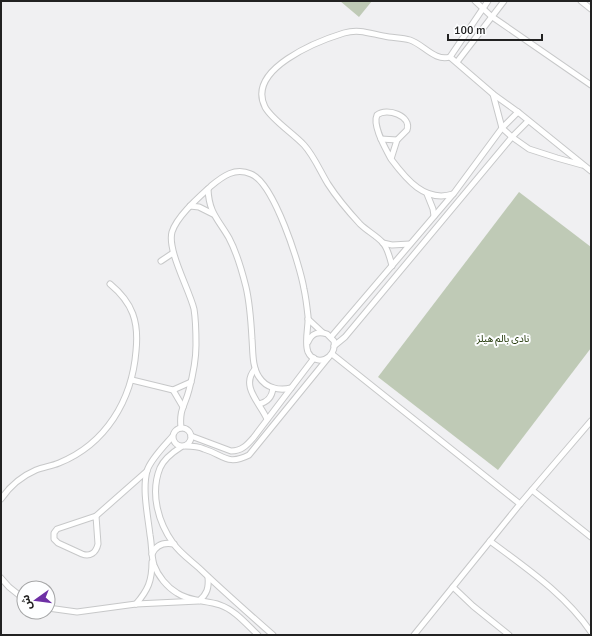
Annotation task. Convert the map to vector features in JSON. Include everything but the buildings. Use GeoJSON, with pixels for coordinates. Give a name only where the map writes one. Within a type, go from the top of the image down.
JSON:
{"type":"FeatureCollection","features":[{"type":"Feature","properties":{"kind":"street"},"geometry":{"type":"LineString","coordinates":[[475,1],[491,16],[591,85]]}},
{"type":"Feature","properties":{"kind":"street"},"geometry":{"type":"LineString","coordinates":[[392,266],[383,243],[361,224],[337,198],[305,147],[266,108],[262,100],[264,83],[283,62],[300,51],[317,42],[352,32],[369,32],[410,40],[439,57],[446,59],[450,57],[488,1]]}},
{"type":"Feature","properties":{"kind":"street"},"geometry":{"type":"LineString","coordinates":[[457,62],[504,1]]}},
{"type":"Feature","properties":{"kind":"street"},"geometry":{"type":"LineString","coordinates":[[581,1],[591,9]]}},
{"type":"Feature","properties":{"kind":"street"},"geometry":{"type":"LineString","coordinates":[[450,57],[493,94],[518,112],[591,171]]}},
{"type":"Feature","properties":{"kind":"street"},"geometry":{"type":"LineString","coordinates":[[493,94],[502,128],[512,137],[530,149],[556,158],[584,165]]}},
{"type":"Feature","properties":{"kind":"street"},"geometry":{"type":"LineString","coordinates":[[391,159],[397,140],[407,130],[408,124],[403,118],[389,112],[380,113],[375,122],[381,140],[391,159],[401,173],[427,194],[440,197],[454,193]]}},
{"type":"Feature","properties":{"kind":"street"},"geometry":{"type":"LineString","coordinates":[[331,337],[454,193],[502,128],[518,112]]}},
{"type":"Feature","properties":{"kind":"street"},"geometry":{"type":"LineString","coordinates":[[172,437],[175,444],[205,449],[227,459],[242,459],[249,455],[330,356],[334,346],[345,337],[512,137],[528,120]]}},
{"type":"Feature","properties":{"kind":"street"},"geometry":{"type":"LineString","coordinates":[[381,140],[397,140]]}},
{"type":"Feature","properties":{"kind":"street"},"geometry":{"type":"LineString","coordinates":[[182,428],[182,407],[189,391],[196,355],[196,333],[194,310],[171,246],[172,232],[175,225],[190,206],[225,175],[234,171],[243,171],[252,174],[260,179],[273,201],[287,233],[304,288],[308,319],[306,330],[308,351],[314,358],[319,360],[330,356]]}},
{"type":"Feature","properties":{"kind":"street"},"geometry":{"type":"LineString","coordinates":[[208,189],[213,214],[229,239],[239,263],[246,289],[251,315],[255,369],[259,378],[267,385],[284,390],[291,388]]}},
{"type":"Feature","properties":{"kind":"street"},"geometry":{"type":"LineString","coordinates":[[427,194],[434,216]]}},
{"type":"Feature","properties":{"kind":"street"},"geometry":{"type":"LineString","coordinates":[[190,206],[199,207],[213,214]]}},
{"type":"Feature","properties":{"kind":"street"},"geometry":{"type":"LineString","coordinates":[[383,243],[401,245],[410,244]]}},
{"type":"Feature","properties":{"kind":"street"},"geometry":{"type":"LineString","coordinates":[[161,261],[173,253]]}},
{"type":"Feature","properties":{"kind":"street"},"geometry":{"type":"LineString","coordinates":[[1,499],[11,487],[28,474],[61,462],[84,450],[112,423],[119,411],[132,380],[138,335],[136,321],[132,310],[126,300],[110,284]]}},
{"type":"Feature","properties":{"kind":"street"},"geometry":{"type":"LineString","coordinates":[[308,319],[322,332],[331,337],[334,346]]}},
{"type":"Feature","properties":{"kind":"street"},"geometry":{"type":"LineString","coordinates":[[308,342],[313,334],[322,332]]}},
{"type":"Feature","properties":{"kind":"street"},"geometry":{"type":"LineString","coordinates":[[330,356],[520,504]]}},
{"type":"Feature","properties":{"kind":"street"},"geometry":{"type":"LineString","coordinates":[[191,436],[231,451],[243,449],[314,358]]}},
{"type":"Feature","properties":{"kind":"street"},"geometry":{"type":"LineString","coordinates":[[255,369],[251,373],[248,384],[252,394],[267,419]]}},
{"type":"Feature","properties":{"kind":"street"},"geometry":{"type":"LineString","coordinates":[[132,380],[173,390],[191,382]]}},
{"type":"Feature","properties":{"kind":"street"},"geometry":{"type":"LineString","coordinates":[[259,404],[270,399],[273,388]]}},
{"type":"Feature","properties":{"kind":"street"},"geometry":{"type":"LineString","coordinates":[[173,390],[182,407]]}},
{"type":"Feature","properties":{"kind":"street"},"geometry":{"type":"LineString","coordinates":[[414,635],[520,504],[591,421]]}},
{"type":"Feature","properties":{"kind":"street"},"geometry":{"type":"LineString","coordinates":[[96,516],[98,544],[96,551],[93,554],[82,554],[58,543],[54,539],[54,534],[57,529],[96,516],[147,471],[172,437],[176,429],[187,429],[191,436],[190,442],[173,452],[160,468],[156,483],[158,516],[165,531],[174,544],[208,577],[273,635]]}},
{"type":"Feature","properties":{"kind":"street"},"geometry":{"type":"LineString","coordinates":[[136,604],[144,594],[150,582],[152,568],[146,507],[147,471]]}},
{"type":"Feature","properties":{"kind":"street"},"geometry":{"type":"LineString","coordinates":[[532,490],[591,537]]}},
{"type":"Feature","properties":{"kind":"street"},"geometry":{"type":"LineString","coordinates":[[490,541],[546,584],[568,604],[591,632]]}},
{"type":"Feature","properties":{"kind":"street"},"geometry":{"type":"LineString","coordinates":[[174,544],[163,544],[154,550],[151,555],[154,566],[167,586],[176,593],[198,601]]}},
{"type":"Feature","properties":{"kind":"street"},"geometry":{"type":"LineString","coordinates":[[198,601],[205,595],[209,587],[208,577]]}},
{"type":"Feature","properties":{"kind":"street"},"geometry":{"type":"LineString","coordinates":[[1,578],[16,592]]}},
{"type":"Feature","properties":{"kind":"street"},"geometry":{"type":"LineString","coordinates":[[453,587],[473,606],[509,635]]}},
{"type":"Feature","properties":{"kind":"street"},"geometry":{"type":"LineString","coordinates":[[56,609],[77,612],[136,604],[205,601],[222,605],[232,611],[258,635]]}},
{"type":"Feature","properties":{"kind":"green space"},"geometry":{"type":"Polygon","coordinates":[[[340,1],[372,1],[359,17],[340,1]]]}},
{"type":"Feature","properties":{"kind":"green space","name":"نادى بالم هيلز"},"geometry":{"type":"Polygon","coordinates":[[[519,192],[591,247],[591,348],[498,470],[378,377],[519,192]]]}}]}
